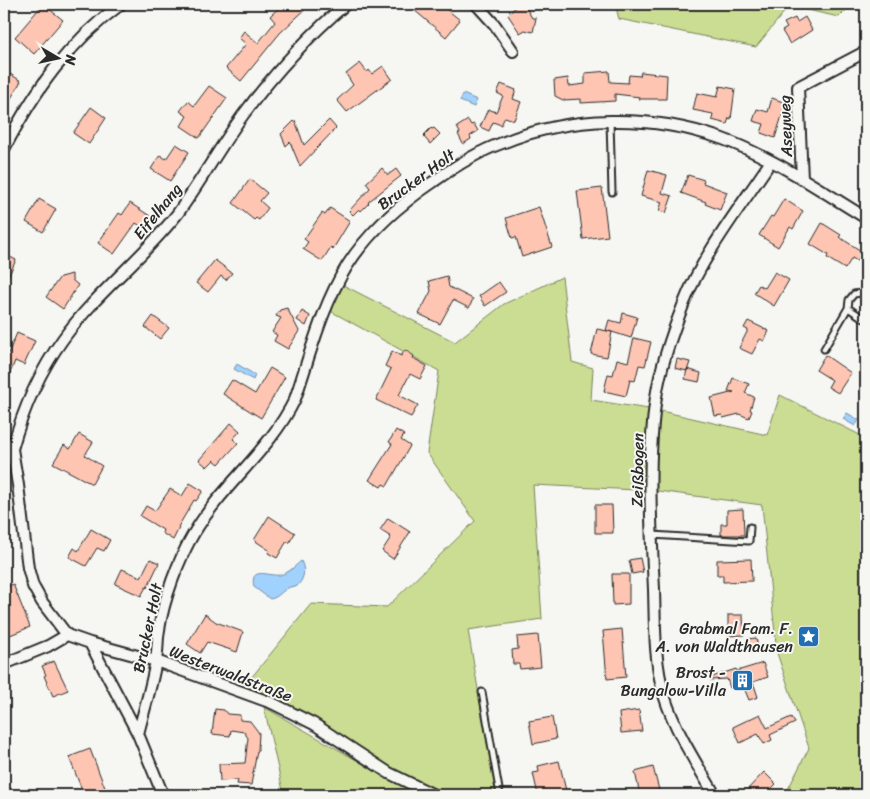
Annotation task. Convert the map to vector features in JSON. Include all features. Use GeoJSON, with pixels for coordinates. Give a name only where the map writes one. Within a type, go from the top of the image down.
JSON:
{"type":"FeatureCollection","features":[{"type":"Feature","properties":{"kind":"street"},"geometry":{"type":"LineString","coordinates":[[5,142],[42,84],[66,53],[91,28],[121,4]]}},
{"type":"Feature","properties":{"kind":"street","name":"Eifelhang"},"geometry":{"type":"LineString","coordinates":[[12,449],[21,418],[40,376],[63,338],[99,297],[135,262],[177,213],[243,116],[280,68],[346,4]]}},
{"type":"Feature","properties":{"kind":"street"},"geometry":{"type":"LineString","coordinates":[[476,4],[495,25],[513,51]]}},
{"type":"Feature","properties":{"kind":"street","name":"Aseyweg"},"geometry":{"type":"LineString","coordinates":[[802,179],[798,87],[866,53]]}},
{"type":"Feature","properties":{"kind":"street","name":"Brucker Holt"},"geometry":{"type":"LineString","coordinates":[[138,734],[156,661],[159,628],[174,576],[186,547],[214,504],[270,441],[288,413],[295,400],[332,295],[347,267],[366,240],[401,205],[449,171],[474,156],[502,143],[534,132],[580,123],[610,121],[658,123],[721,139],[771,161],[866,218]]}},
{"type":"Feature","properties":{"kind":"street","name":"Zeißbogen"},"geometry":{"type":"LineString","coordinates":[[715,795],[688,750],[673,720],[664,692],[658,660],[652,535],[652,430],[656,396],[664,360],[684,301],[703,263],[771,161]]}},
{"type":"Feature","properties":{"kind":"street"},"geometry":{"type":"LineString","coordinates":[[4,441],[12,449],[28,568],[33,586],[42,602],[67,635],[48,646],[4,664]]}},
{"type":"Feature","properties":{"kind":"street","name":"Westerwaldstraße"},"geometry":{"type":"LineString","coordinates":[[67,635],[156,661],[246,692],[314,724],[389,773],[434,795]]}},
{"type":"Feature","properties":{"kind":"street","name":"Brucker Holt"},"geometry":{"type":"LineString","coordinates":[[90,643],[138,734],[163,795]]}},
{"type":"Feature","properties":{"kind":"lane"},"geometry":{"type":"LineString","coordinates":[[610,121],[612,192]]}},
{"type":"Feature","properties":{"kind":"lane"},"geometry":{"type":"LineString","coordinates":[[824,350],[848,308],[849,300],[854,294],[861,293],[866,295]]}},
{"type":"Feature","properties":{"kind":"lane"},"geometry":{"type":"LineString","coordinates":[[848,308],[866,320]]}},
{"type":"Feature","properties":{"kind":"lane"},"geometry":{"type":"LineString","coordinates":[[652,535],[749,541],[750,527]]}},
{"type":"Feature","properties":{"kind":"lane"},"geometry":{"type":"LineString","coordinates":[[482,692],[500,795]]}},
{"type":"Feature","properties":{"kind":"green space"},"geometry":{"type":"Polygon","coordinates":[[[615,4],[852,4],[839,17],[789,6],[756,47],[619,19],[615,4]]]}},
{"type":"Feature","properties":{"kind":"green space"},"geometry":{"type":"Polygon","coordinates":[[[562,277],[572,362],[593,368],[591,400],[661,411],[767,435],[780,395],[866,438],[866,795],[785,795],[809,748],[777,653],[762,505],[658,491],[533,485],[542,619],[468,630],[496,795],[284,795],[264,707],[365,765],[304,722],[238,694],[311,604],[387,607],[475,521],[427,453],[439,371],[325,308],[332,295],[343,285],[455,342],[504,304],[562,277]]]}},
{"type":"Feature","properties":{"kind":"water"},"geometry":{"type":"Polygon","coordinates":[[[463,94],[477,100],[474,107],[460,101],[463,94]]]}},
{"type":"Feature","properties":{"kind":"water"},"geometry":{"type":"Polygon","coordinates":[[[237,364],[255,375],[253,380],[234,369],[237,364]]]}},
{"type":"Feature","properties":{"kind":"water"},"geometry":{"type":"Polygon","coordinates":[[[847,413],[859,420],[855,426],[843,419],[847,413]]]}},
{"type":"Feature","properties":{"kind":"water"},"geometry":{"type":"Polygon","coordinates":[[[301,561],[303,575],[296,587],[290,587],[270,599],[254,587],[253,580],[257,574],[280,575],[289,571],[301,561]]]}},
{"type":"Feature","properties":{"kind":"building"},"geometry":{"type":"Polygon","coordinates":[[[43,4],[63,20],[34,54],[15,37],[43,4]]]}},
{"type":"Feature","properties":{"kind":"building"},"geometry":{"type":"Polygon","coordinates":[[[283,4],[311,4],[280,33],[241,81],[226,68],[246,44],[239,38],[244,31],[258,43],[275,22],[270,16],[283,4]]]}},
{"type":"Feature","properties":{"kind":"building"},"geometry":{"type":"Polygon","coordinates":[[[417,4],[440,4],[460,20],[446,37],[413,9],[417,4]]]}},
{"type":"Feature","properties":{"kind":"building"},"geometry":{"type":"Polygon","coordinates":[[[518,4],[524,4],[532,18],[536,18],[533,32],[525,30],[520,33],[508,15],[518,4]]]}},
{"type":"Feature","properties":{"kind":"building"},"geometry":{"type":"Polygon","coordinates":[[[805,17],[812,30],[790,44],[782,31],[787,28],[784,23],[795,18],[797,22],[805,17]]]}},
{"type":"Feature","properties":{"kind":"building"},"geometry":{"type":"Polygon","coordinates":[[[360,63],[367,72],[369,70],[372,74],[383,66],[392,79],[347,112],[337,100],[353,85],[346,74],[360,63]]]}},
{"type":"Feature","properties":{"kind":"building"},"geometry":{"type":"Polygon","coordinates":[[[4,70],[21,81],[10,100],[4,96],[4,70]]]}},
{"type":"Feature","properties":{"kind":"building"},"geometry":{"type":"Polygon","coordinates":[[[609,71],[610,82],[628,83],[629,75],[640,76],[641,72],[667,75],[666,99],[639,99],[640,97],[615,94],[615,101],[581,103],[581,99],[563,100],[555,96],[554,80],[568,78],[569,86],[585,84],[585,73],[609,71]]]}},
{"type":"Feature","properties":{"kind":"building"},"geometry":{"type":"Polygon","coordinates":[[[501,84],[516,90],[513,99],[521,102],[514,120],[505,117],[501,125],[493,122],[489,131],[480,127],[488,109],[496,112],[503,96],[497,93],[501,84]]]}},
{"type":"Feature","properties":{"kind":"building"},"geometry":{"type":"Polygon","coordinates":[[[209,86],[227,98],[199,138],[181,126],[187,116],[180,111],[188,101],[194,106],[209,86]]]}},
{"type":"Feature","properties":{"kind":"building"},"geometry":{"type":"Polygon","coordinates":[[[720,86],[735,89],[731,119],[729,118],[727,124],[712,120],[713,114],[693,110],[697,93],[717,97],[720,86]]]}},
{"type":"Feature","properties":{"kind":"building"},"geometry":{"type":"Polygon","coordinates":[[[772,98],[786,103],[775,138],[761,133],[764,124],[753,121],[757,109],[768,112],[772,98]]]}},
{"type":"Feature","properties":{"kind":"building"},"geometry":{"type":"Polygon","coordinates":[[[91,107],[106,118],[89,144],[73,133],[91,107]]]}},
{"type":"Feature","properties":{"kind":"building"},"geometry":{"type":"Polygon","coordinates":[[[295,120],[304,145],[329,120],[336,128],[300,166],[290,142],[286,146],[281,134],[295,120]]]}},
{"type":"Feature","properties":{"kind":"building"},"geometry":{"type":"Polygon","coordinates":[[[468,120],[471,125],[474,124],[478,131],[463,144],[457,127],[468,120]]]}},
{"type":"Feature","properties":{"kind":"building"},"geometry":{"type":"Polygon","coordinates":[[[431,128],[434,128],[440,134],[430,144],[424,135],[431,128]]]}},
{"type":"Feature","properties":{"kind":"building"},"geometry":{"type":"Polygon","coordinates":[[[176,144],[189,152],[170,181],[151,169],[160,155],[166,159],[176,144]]]}},
{"type":"Feature","properties":{"kind":"building"},"geometry":{"type":"Polygon","coordinates":[[[382,168],[388,175],[396,169],[401,176],[368,202],[361,211],[359,209],[353,215],[349,211],[370,188],[366,183],[382,168]]]}},
{"type":"Feature","properties":{"kind":"building"},"geometry":{"type":"Polygon","coordinates":[[[648,170],[667,175],[662,193],[672,196],[666,213],[659,211],[662,202],[641,196],[648,170]]]}},
{"type":"Feature","properties":{"kind":"building"},"geometry":{"type":"Polygon","coordinates":[[[688,175],[704,180],[703,183],[727,192],[720,210],[705,204],[706,202],[681,193],[688,175]]]}},
{"type":"Feature","properties":{"kind":"building"},"geometry":{"type":"Polygon","coordinates":[[[250,179],[267,193],[260,201],[268,208],[259,220],[256,218],[254,220],[233,203],[250,179]]]}},
{"type":"Feature","properties":{"kind":"building"},"geometry":{"type":"Polygon","coordinates":[[[602,188],[608,236],[583,239],[577,191],[602,188]]]}},
{"type":"Feature","properties":{"kind":"building"},"geometry":{"type":"Polygon","coordinates":[[[39,199],[56,209],[43,232],[26,222],[39,199]]]}},
{"type":"Feature","properties":{"kind":"building"},"geometry":{"type":"Polygon","coordinates":[[[784,199],[803,211],[793,229],[790,227],[778,247],[759,235],[784,199]]]}},
{"type":"Feature","properties":{"kind":"building"},"geometry":{"type":"Polygon","coordinates":[[[130,203],[150,216],[142,227],[136,223],[114,254],[98,243],[119,213],[122,215],[130,203]]]}},
{"type":"Feature","properties":{"kind":"building"},"geometry":{"type":"Polygon","coordinates":[[[539,207],[552,247],[522,257],[516,237],[512,238],[506,218],[539,207]]]}},
{"type":"Feature","properties":{"kind":"building"},"geometry":{"type":"Polygon","coordinates":[[[330,208],[350,221],[333,249],[331,247],[322,261],[303,249],[308,242],[304,239],[322,213],[325,215],[330,208]]]}},
{"type":"Feature","properties":{"kind":"building"},"geometry":{"type":"Polygon","coordinates":[[[822,223],[841,235],[839,237],[866,254],[866,266],[852,258],[845,269],[827,258],[828,255],[810,244],[822,223]]]}},
{"type":"Feature","properties":{"kind":"building"},"geometry":{"type":"Polygon","coordinates":[[[4,254],[16,260],[4,286],[4,254]]]}},
{"type":"Feature","properties":{"kind":"building"},"geometry":{"type":"Polygon","coordinates":[[[215,260],[232,273],[226,280],[221,276],[208,292],[196,283],[215,260]]]}},
{"type":"Feature","properties":{"kind":"building"},"geometry":{"type":"Polygon","coordinates":[[[775,272],[789,280],[774,306],[754,293],[759,285],[765,288],[775,272]]]}},
{"type":"Feature","properties":{"kind":"building"},"geometry":{"type":"Polygon","coordinates":[[[72,274],[72,280],[78,285],[63,309],[46,297],[60,277],[72,274]]]}},
{"type":"Feature","properties":{"kind":"building"},"geometry":{"type":"Polygon","coordinates":[[[447,276],[449,287],[473,299],[469,308],[453,300],[440,324],[419,314],[431,291],[429,281],[447,276]]]}},
{"type":"Feature","properties":{"kind":"building"},"geometry":{"type":"Polygon","coordinates":[[[499,282],[506,292],[485,306],[479,296],[499,282]]]}},
{"type":"Feature","properties":{"kind":"building"},"geometry":{"type":"Polygon","coordinates":[[[287,308],[299,331],[288,349],[274,341],[277,335],[272,332],[281,318],[276,316],[280,310],[287,308]]]}},
{"type":"Feature","properties":{"kind":"building"},"geometry":{"type":"Polygon","coordinates":[[[302,311],[310,316],[306,326],[297,320],[302,311]]]}},
{"type":"Feature","properties":{"kind":"building"},"geometry":{"type":"Polygon","coordinates":[[[623,313],[637,317],[631,338],[606,330],[609,320],[621,323],[623,313]]]}},
{"type":"Feature","properties":{"kind":"building"},"geometry":{"type":"Polygon","coordinates":[[[153,316],[169,328],[160,339],[145,327],[153,316]]]}},
{"type":"Feature","properties":{"kind":"building"},"geometry":{"type":"Polygon","coordinates":[[[748,321],[769,331],[764,341],[760,339],[752,354],[739,348],[748,330],[744,328],[748,321]]]}},
{"type":"Feature","properties":{"kind":"building"},"geometry":{"type":"Polygon","coordinates":[[[597,329],[612,332],[607,357],[591,354],[597,329]]]}},
{"type":"Feature","properties":{"kind":"building"},"geometry":{"type":"Polygon","coordinates":[[[17,333],[35,341],[24,365],[15,361],[4,388],[4,363],[17,333]]]}},
{"type":"Feature","properties":{"kind":"building"},"geometry":{"type":"Polygon","coordinates":[[[634,338],[651,342],[645,366],[639,365],[635,381],[630,380],[626,396],[604,391],[608,374],[613,375],[617,359],[628,362],[634,338]]]}},
{"type":"Feature","properties":{"kind":"building"},"geometry":{"type":"Polygon","coordinates":[[[405,350],[414,356],[413,358],[427,366],[420,379],[410,374],[399,395],[418,405],[411,417],[376,400],[391,369],[385,366],[392,351],[401,356],[405,350]]]}},
{"type":"Feature","properties":{"kind":"building"},"geometry":{"type":"Polygon","coordinates":[[[825,355],[851,373],[838,393],[828,387],[832,380],[816,370],[825,355]]]}},
{"type":"Feature","properties":{"kind":"building"},"geometry":{"type":"Polygon","coordinates":[[[677,359],[690,362],[687,371],[675,368],[677,359]]]}},
{"type":"Feature","properties":{"kind":"building"},"geometry":{"type":"Polygon","coordinates":[[[270,368],[285,377],[261,418],[223,394],[232,380],[255,394],[270,368]]]}},
{"type":"Feature","properties":{"kind":"building"},"geometry":{"type":"Polygon","coordinates":[[[687,369],[701,373],[699,382],[685,379],[687,369]]]}},
{"type":"Feature","properties":{"kind":"building"},"geometry":{"type":"Polygon","coordinates":[[[733,378],[749,384],[745,393],[754,397],[749,418],[739,414],[723,418],[722,415],[715,416],[711,398],[734,392],[728,391],[733,378]]]}},
{"type":"Feature","properties":{"kind":"building"},"geometry":{"type":"Polygon","coordinates":[[[231,423],[240,431],[233,439],[238,443],[219,464],[214,460],[207,467],[199,460],[231,423]]]}},
{"type":"Feature","properties":{"kind":"building"},"geometry":{"type":"Polygon","coordinates":[[[396,430],[404,435],[401,440],[410,446],[387,486],[383,484],[381,487],[369,480],[392,444],[389,442],[396,430]]]}},
{"type":"Feature","properties":{"kind":"building"},"geometry":{"type":"Polygon","coordinates":[[[79,434],[93,442],[85,455],[102,466],[92,484],[53,463],[64,445],[70,449],[79,434]]]}},
{"type":"Feature","properties":{"kind":"building"},"geometry":{"type":"Polygon","coordinates":[[[190,483],[203,491],[196,501],[194,500],[178,527],[173,540],[162,533],[163,530],[140,516],[146,506],[155,511],[170,489],[182,496],[190,483]]]}},
{"type":"Feature","properties":{"kind":"building"},"geometry":{"type":"Polygon","coordinates":[[[595,505],[612,505],[613,533],[595,533],[595,505]]]}},
{"type":"Feature","properties":{"kind":"building"},"geometry":{"type":"Polygon","coordinates":[[[743,509],[744,535],[721,535],[721,524],[727,524],[727,510],[743,509]]]}},
{"type":"Feature","properties":{"kind":"building"},"geometry":{"type":"Polygon","coordinates":[[[269,516],[295,533],[289,543],[287,541],[277,558],[268,553],[269,550],[254,540],[269,516]]]}},
{"type":"Feature","properties":{"kind":"building"},"geometry":{"type":"Polygon","coordinates":[[[388,518],[410,532],[393,559],[382,551],[391,537],[380,530],[388,518]]]}},
{"type":"Feature","properties":{"kind":"building"},"geometry":{"type":"Polygon","coordinates":[[[91,529],[110,540],[104,551],[97,548],[86,566],[69,557],[74,548],[78,551],[91,529]]]}},
{"type":"Feature","properties":{"kind":"building"},"geometry":{"type":"Polygon","coordinates":[[[640,558],[643,572],[632,574],[629,560],[640,558]]]}},
{"type":"Feature","properties":{"kind":"building"},"geometry":{"type":"Polygon","coordinates":[[[150,559],[159,563],[141,596],[115,584],[122,569],[141,577],[150,559]]]}},
{"type":"Feature","properties":{"kind":"building"},"geometry":{"type":"Polygon","coordinates":[[[751,559],[752,581],[723,582],[723,575],[717,575],[717,560],[751,559]]]}},
{"type":"Feature","properties":{"kind":"building"},"geometry":{"type":"Polygon","coordinates":[[[612,574],[629,574],[629,604],[613,605],[612,574]]]}},
{"type":"Feature","properties":{"kind":"building"},"geometry":{"type":"Polygon","coordinates":[[[13,584],[30,627],[10,635],[4,621],[4,588],[13,584]]]}},
{"type":"Feature","properties":{"kind":"building"},"geometry":{"type":"Polygon","coordinates":[[[205,614],[216,622],[243,632],[237,652],[207,642],[200,653],[187,644],[205,614]]]}},
{"type":"Feature","properties":{"kind":"building"},"geometry":{"type":"Polygon","coordinates":[[[728,615],[743,615],[744,635],[728,636],[728,615]]]}},
{"type":"Feature","properties":{"kind":"building"},"geometry":{"type":"Polygon","coordinates":[[[622,629],[626,677],[607,679],[603,631],[622,629]]]}},
{"type":"Feature","properties":{"kind":"building"},"geometry":{"type":"Polygon","coordinates":[[[538,635],[541,667],[520,669],[519,664],[513,664],[512,650],[518,649],[517,637],[538,635]]]}},
{"type":"Feature","properties":{"kind":"building"},"geometry":{"type":"Polygon","coordinates":[[[756,638],[758,647],[748,649],[747,639],[756,638]]]}},
{"type":"Feature","properties":{"kind":"building"},"geometry":{"type":"Polygon","coordinates":[[[54,661],[68,690],[53,696],[44,676],[46,675],[42,666],[54,661]]]}},
{"type":"Feature","properties":{"kind":"building","name":"Brost - Bungalow-Villa"},"geometry":{"type":"Polygon","coordinates":[[[763,663],[768,677],[753,682],[758,697],[749,700],[742,683],[730,688],[727,679],[710,680],[709,678],[736,669],[737,671],[763,663]]]}},
{"type":"Feature","properties":{"kind":"building"},"geometry":{"type":"Polygon","coordinates":[[[215,709],[224,710],[227,714],[240,715],[240,720],[250,721],[259,733],[258,751],[251,785],[237,784],[238,780],[220,781],[219,764],[245,763],[248,738],[244,732],[231,730],[230,736],[212,734],[215,709]]]}},
{"type":"Feature","properties":{"kind":"building"},"geometry":{"type":"Polygon","coordinates":[[[639,710],[642,731],[621,733],[619,713],[639,710]]]}},
{"type":"Feature","properties":{"kind":"building"},"geometry":{"type":"Polygon","coordinates":[[[760,714],[767,728],[791,717],[795,723],[770,735],[772,740],[764,744],[758,734],[740,743],[733,727],[760,714]]]}},
{"type":"Feature","properties":{"kind":"building"},"geometry":{"type":"Polygon","coordinates":[[[552,717],[556,739],[533,744],[529,721],[552,717]]]}},
{"type":"Feature","properties":{"kind":"building"},"geometry":{"type":"Polygon","coordinates":[[[90,749],[107,793],[102,795],[84,795],[69,757],[90,749]]]}},
{"type":"Feature","properties":{"kind":"building"},"geometry":{"type":"Polygon","coordinates":[[[559,761],[567,795],[538,795],[533,773],[539,772],[538,766],[559,761]]]}},
{"type":"Feature","properties":{"kind":"building"},"geometry":{"type":"Polygon","coordinates":[[[653,767],[659,790],[640,795],[635,772],[653,767]]]}},
{"type":"Feature","properties":{"kind":"building"},"geometry":{"type":"Polygon","coordinates":[[[764,772],[776,784],[765,795],[750,795],[746,791],[764,772]]]}},
{"type":"Feature","properties":{"kind":"place","name":"Grabmal Fam. F. A. von Waldthausen"},"geometry":{"type":"Point","coordinates":[809,637]}},
{"type":"Feature","properties":{"kind":"place","name":"Brost - Bungalow-Villa"},"geometry":{"type":"Point","coordinates":[742,681]}}]}
